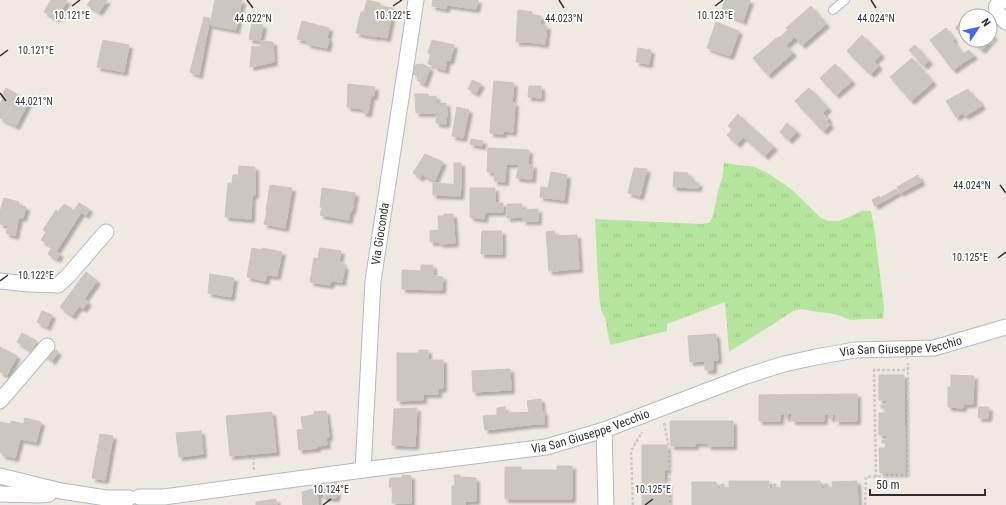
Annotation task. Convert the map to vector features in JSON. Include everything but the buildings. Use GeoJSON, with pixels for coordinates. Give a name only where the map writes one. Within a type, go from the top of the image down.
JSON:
{"type":"FeatureCollection","features":[{"type":"Feature","properties":{"kind":"street","name":"Via Gioconda"},"geometry":{"type":"LineString","coordinates":[[363,470],[373,281],[416,0]]}},
{"type":"Feature","properties":{"kind":"street"},"geometry":{"type":"LineString","coordinates":[[1004,0],[998,5],[997,12],[1006,22]]}},
{"type":"Feature","properties":{"kind":"street"},"geometry":{"type":"LineString","coordinates":[[0,281],[58,285],[68,276],[106,232]]}},
{"type":"Feature","properties":{"kind":"street","name":"Via San Giuseppe Vecchio"},"geometry":{"type":"LineString","coordinates":[[0,476],[61,491],[132,502],[158,501],[363,470],[546,447],[604,430],[746,376],[784,364],[855,350],[934,348],[1006,327]]}},
{"type":"Feature","properties":{"kind":"street"},"geometry":{"type":"LineString","coordinates":[[0,401],[47,346]]}},
{"type":"Feature","properties":{"kind":"street"},"geometry":{"type":"LineString","coordinates":[[604,430],[606,505]]}},
{"type":"Feature","properties":{"kind":"street"},"geometry":{"type":"LineString","coordinates":[[0,494],[41,495],[61,491]]}},
{"type":"Feature","properties":{"kind":"lane"},"geometry":{"type":"LineString","coordinates":[[833,10],[845,0]]}},
{"type":"Feature","properties":{"kind":"path"},"geometry":{"type":"LineString","coordinates":[[865,505],[866,477],[908,475],[909,348]]}},
{"type":"Feature","properties":{"kind":"path"},"geometry":{"type":"LineString","coordinates":[[876,476],[874,370],[908,370]]}},
{"type":"Feature","properties":{"kind":"path"},"geometry":{"type":"LineString","coordinates":[[662,408],[663,421],[669,447],[670,505]]}},
{"type":"Feature","properties":{"kind":"path"},"geometry":{"type":"LineString","coordinates":[[634,505],[631,451],[643,429]]}},
{"type":"Feature","properties":{"kind":"path"},"geometry":{"type":"LineString","coordinates":[[253,457],[254,471]]}},
{"type":"Feature","properties":{"kind":"green space"},"geometry":{"type":"Polygon","coordinates":[[[724,163],[754,167],[766,172],[791,189],[821,218],[829,221],[838,221],[862,211],[871,211],[884,307],[883,319],[851,320],[835,314],[801,309],[793,311],[729,352],[725,302],[667,324],[667,331],[610,345],[599,296],[595,219],[700,224],[709,223],[713,216],[722,179],[724,163]]]}}]}
